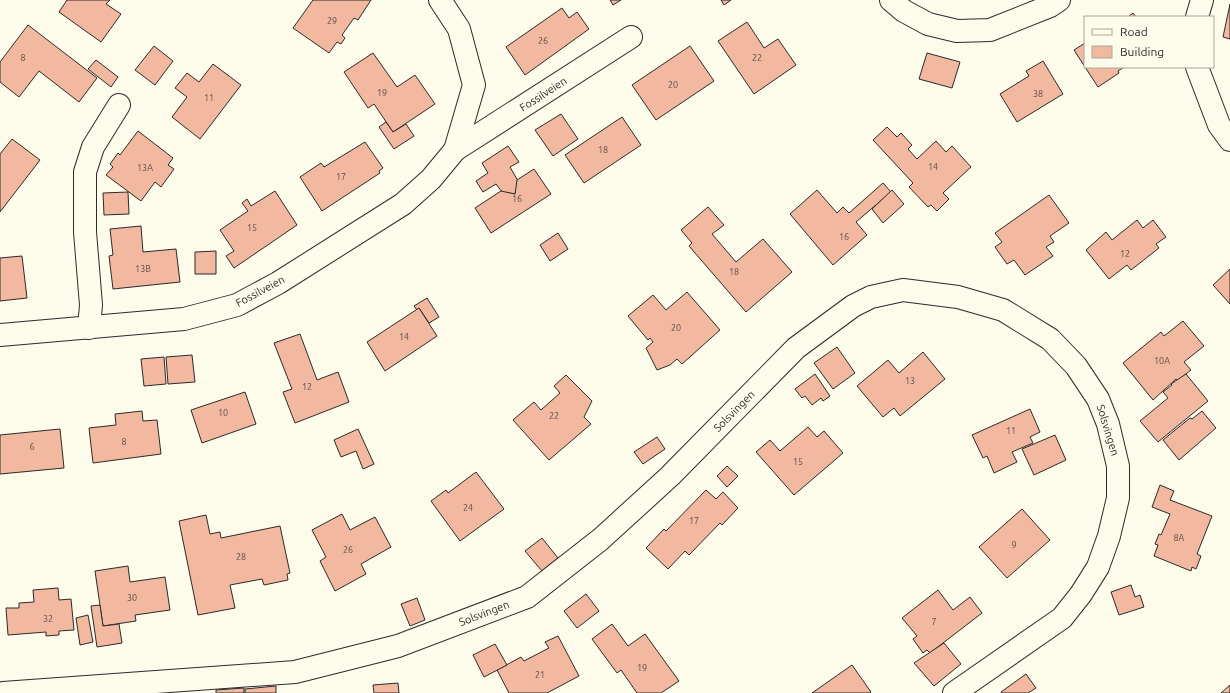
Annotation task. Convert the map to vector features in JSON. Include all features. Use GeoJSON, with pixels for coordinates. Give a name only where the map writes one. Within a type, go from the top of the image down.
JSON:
{"type":"FeatureCollection","features":[{"type":"Feature","properties":{"kind":"street","name":"Fossilveien"},"geometry":{"type":"LineString","coordinates":[[440,0],[459,29],[474,85],[455,150]]}},
{"type":"Feature","properties":{"kind":"street"},"geometry":{"type":"LineString","coordinates":[[891,0],[904,10],[928,24],[957,31],[990,30],[1050,6],[1059,0]]}},
{"type":"Feature","properties":{"kind":"street"},"geometry":{"type":"LineString","coordinates":[[1198,16],[1202,0]]}},
{"type":"Feature","properties":{"kind":"street","name":"Fossilveien"},"geometry":{"type":"LineString","coordinates":[[0,335],[184,319],[237,305],[278,282],[403,204],[431,179],[455,150],[631,37]]}},
{"type":"Feature","properties":{"kind":"street"},"geometry":{"type":"LineString","coordinates":[[1197,68],[1219,125],[1230,140]]}},
{"type":"Feature","properties":{"kind":"street"},"geometry":{"type":"LineString","coordinates":[[89,328],[91,305],[85,232],[85,172],[93,147],[119,105]]}},
{"type":"Feature","properties":{"kind":"street","name":"Solsvingen"},"geometry":{"type":"LineString","coordinates":[[3,693],[295,672],[398,646],[527,597],[601,539],[670,476],[796,348],[853,306],[870,297],[903,290],[958,297],[1003,310],[1050,338],[1076,366],[1098,399],[1108,424],[1118,466],[1118,498],[1109,536],[1098,567],[1082,594],[1062,618],[954,693]]}},
{"type":"Feature","properties":{"kind":"building"},"geometry":{"type":"Polygon","coordinates":[[[67,0],[110,0],[106,4],[121,14],[101,42],[59,12],[67,0]]]}},
{"type":"Feature","properties":{"kind":"building"},"geometry":{"type":"Polygon","coordinates":[[[313,0],[371,0],[358,20],[354,18],[342,35],[345,38],[341,44],[337,42],[329,53],[293,28],[313,0]]]}},
{"type":"Feature","properties":{"kind":"building"},"geometry":{"type":"Polygon","coordinates":[[[610,0],[621,0],[613,5],[610,0]]]}},
{"type":"Feature","properties":{"kind":"building"},"geometry":{"type":"Polygon","coordinates":[[[721,0],[731,0],[724,5],[721,0]]]}},
{"type":"Feature","properties":{"kind":"building"},"geometry":{"type":"Polygon","coordinates":[[[1230,4],[1230,39],[1223,37],[1230,4]]]}},
{"type":"Feature","properties":{"kind":"building"},"geometry":{"type":"Polygon","coordinates":[[[562,8],[569,18],[577,12],[589,29],[525,75],[506,47],[562,8]]]}},
{"type":"Feature","properties":{"kind":"building"},"geometry":{"type":"Polygon","coordinates":[[[747,22],[764,48],[778,39],[796,65],[754,94],[718,41],[747,22]]]}},
{"type":"Feature","properties":{"kind":"building"},"geometry":{"type":"Polygon","coordinates":[[[28,25],[97,78],[79,102],[39,71],[19,97],[0,82],[0,62],[28,25]]]}},
{"type":"Feature","properties":{"kind":"building"},"geometry":{"type":"Polygon","coordinates":[[[1084,44],[1084,65],[1074,50],[1084,44]]]}},
{"type":"Feature","properties":{"kind":"building"},"geometry":{"type":"Polygon","coordinates":[[[154,46],[173,61],[155,85],[135,70],[154,46]]]}},
{"type":"Feature","properties":{"kind":"building"},"geometry":{"type":"Polygon","coordinates":[[[690,46],[714,81],[656,120],[632,85],[690,46]]]}},
{"type":"Feature","properties":{"kind":"building"},"geometry":{"type":"Polygon","coordinates":[[[373,53],[397,87],[415,75],[435,104],[393,132],[374,104],[368,108],[344,72],[373,53]]]}},
{"type":"Feature","properties":{"kind":"building"},"geometry":{"type":"Polygon","coordinates":[[[927,53],[960,62],[952,88],[919,79],[927,53]]]}},
{"type":"Feature","properties":{"kind":"building"},"geometry":{"type":"Polygon","coordinates":[[[96,60],[118,77],[111,87],[88,69],[96,60]]]}},
{"type":"Feature","properties":{"kind":"building"},"geometry":{"type":"Polygon","coordinates":[[[1043,61],[1063,94],[1017,122],[1000,94],[1029,76],[1026,71],[1043,61]]]}},
{"type":"Feature","properties":{"kind":"building"},"geometry":{"type":"Polygon","coordinates":[[[213,64],[241,85],[200,139],[172,117],[187,97],[175,88],[187,73],[199,82],[213,64]]]}},
{"type":"Feature","properties":{"kind":"building"},"geometry":{"type":"Polygon","coordinates":[[[1086,68],[1122,68],[1118,71],[1119,73],[1098,87],[1086,68]]]}},
{"type":"Feature","properties":{"kind":"building"},"geometry":{"type":"Polygon","coordinates":[[[561,114],[578,139],[553,156],[535,130],[561,114]]]}},
{"type":"Feature","properties":{"kind":"building"},"geometry":{"type":"Polygon","coordinates":[[[622,117],[641,145],[584,183],[565,155],[622,117]]]}},
{"type":"Feature","properties":{"kind":"building"},"geometry":{"type":"Polygon","coordinates":[[[386,122],[393,132],[406,124],[414,136],[394,149],[379,127],[386,122]]]}},
{"type":"Feature","properties":{"kind":"building"},"geometry":{"type":"Polygon","coordinates":[[[887,127],[897,137],[901,133],[912,145],[908,149],[917,159],[936,141],[946,152],[952,146],[971,167],[943,193],[949,199],[937,211],[931,205],[928,207],[909,187],[913,183],[873,140],[887,127]]]}},
{"type":"Feature","properties":{"kind":"building"},"geometry":{"type":"Polygon","coordinates":[[[138,131],[173,158],[168,165],[174,169],[161,187],[155,182],[141,201],[106,175],[113,167],[110,164],[118,153],[120,155],[138,131]]]}},
{"type":"Feature","properties":{"kind":"building"},"geometry":{"type":"Polygon","coordinates":[[[12,139],[40,160],[0,212],[0,154],[12,139]]]}},
{"type":"Feature","properties":{"kind":"building"},"geometry":{"type":"Polygon","coordinates":[[[365,142],[383,168],[379,171],[380,173],[322,211],[300,177],[321,163],[324,167],[365,142]]]}},
{"type":"Feature","properties":{"kind":"building"},"geometry":{"type":"Polygon","coordinates":[[[508,146],[519,162],[510,167],[518,181],[515,194],[502,192],[496,184],[483,192],[476,181],[488,173],[482,163],[508,146]]]}},
{"type":"Feature","properties":{"kind":"building"},"geometry":{"type":"Polygon","coordinates":[[[534,169],[551,194],[491,233],[475,208],[501,191],[515,194],[517,180],[534,169]]]}},
{"type":"Feature","properties":{"kind":"building"},"geometry":{"type":"Polygon","coordinates":[[[883,183],[891,192],[856,222],[867,235],[833,265],[790,214],[817,190],[837,213],[843,207],[849,213],[883,183]]]}},
{"type":"Feature","properties":{"kind":"building"},"geometry":{"type":"Polygon","coordinates":[[[892,190],[904,204],[883,223],[872,209],[892,190]]]}},
{"type":"Feature","properties":{"kind":"building"},"geometry":{"type":"Polygon","coordinates":[[[275,191],[297,225],[234,268],[226,256],[234,251],[220,230],[248,211],[242,203],[247,199],[251,206],[275,191]]]}},
{"type":"Feature","properties":{"kind":"building"},"geometry":{"type":"Polygon","coordinates":[[[128,192],[129,214],[104,215],[103,193],[128,192]]]}},
{"type":"Feature","properties":{"kind":"building"},"geometry":{"type":"Polygon","coordinates":[[[1049,195],[1069,223],[1050,236],[1054,242],[1046,247],[1053,256],[1025,275],[1014,260],[1007,264],[995,247],[1002,242],[995,233],[1049,195]]]}},
{"type":"Feature","properties":{"kind":"building"},"geometry":{"type":"Polygon","coordinates":[[[708,207],[724,225],[712,234],[736,262],[763,239],[792,272],[746,312],[689,246],[692,243],[681,230],[708,207]]]}},
{"type":"Feature","properties":{"kind":"building"},"geometry":{"type":"Polygon","coordinates":[[[1137,220],[1143,228],[1153,220],[1166,237],[1156,244],[1159,248],[1131,270],[1127,265],[1109,279],[1086,250],[1106,232],[1112,240],[1137,220]]]}},
{"type":"Feature","properties":{"kind":"building"},"geometry":{"type":"Polygon","coordinates":[[[141,226],[143,252],[176,249],[180,282],[113,289],[109,256],[113,255],[110,229],[141,226]]]}},
{"type":"Feature","properties":{"kind":"building"},"geometry":{"type":"Polygon","coordinates":[[[558,233],[568,249],[550,261],[540,245],[558,233]]]}},
{"type":"Feature","properties":{"kind":"building"},"geometry":{"type":"Polygon","coordinates":[[[216,251],[216,274],[195,274],[195,252],[216,251]]]}},
{"type":"Feature","properties":{"kind":"building"},"geometry":{"type":"Polygon","coordinates":[[[22,256],[27,298],[0,301],[0,258],[22,256]]]}},
{"type":"Feature","properties":{"kind":"building"},"geometry":{"type":"Polygon","coordinates":[[[1230,269],[1230,304],[1213,285],[1230,269]]]}},
{"type":"Feature","properties":{"kind":"building"},"geometry":{"type":"Polygon","coordinates":[[[687,292],[720,330],[682,364],[677,359],[670,365],[657,370],[646,348],[653,342],[650,338],[648,340],[628,316],[653,295],[666,310],[687,292]]]}},
{"type":"Feature","properties":{"kind":"building"},"geometry":{"type":"Polygon","coordinates":[[[427,298],[439,317],[429,323],[419,308],[417,310],[414,306],[427,298]]]}},
{"type":"Feature","properties":{"kind":"building"},"geometry":{"type":"Polygon","coordinates":[[[419,308],[437,336],[385,371],[367,342],[419,308]]]}},
{"type":"Feature","properties":{"kind":"building"},"geometry":{"type":"Polygon","coordinates":[[[1183,321],[1204,346],[1184,362],[1191,370],[1177,381],[1176,379],[1153,400],[1123,363],[1161,332],[1164,336],[1183,321]]]}},
{"type":"Feature","properties":{"kind":"building"},"geometry":{"type":"Polygon","coordinates":[[[300,334],[317,380],[338,372],[349,402],[295,423],[283,392],[292,389],[274,343],[300,334]]]}},
{"type":"Feature","properties":{"kind":"building"},"geometry":{"type":"Polygon","coordinates":[[[837,347],[855,373],[833,389],[814,363],[837,347]]]}},
{"type":"Feature","properties":{"kind":"building"},"geometry":{"type":"Polygon","coordinates":[[[923,352],[945,379],[900,416],[894,408],[883,417],[857,386],[888,360],[899,373],[923,352]]]}},
{"type":"Feature","properties":{"kind":"building"},"geometry":{"type":"Polygon","coordinates":[[[192,355],[195,382],[168,384],[166,357],[192,355]]]}},
{"type":"Feature","properties":{"kind":"building"},"geometry":{"type":"Polygon","coordinates":[[[164,357],[166,384],[144,386],[141,359],[164,357]]]}},
{"type":"Feature","properties":{"kind":"building"},"geometry":{"type":"Polygon","coordinates":[[[815,374],[830,396],[823,401],[821,398],[812,405],[805,396],[802,398],[795,389],[815,374]]]}},
{"type":"Feature","properties":{"kind":"building"},"geometry":{"type":"Polygon","coordinates":[[[1186,374],[1208,401],[1158,442],[1140,421],[1168,398],[1163,392],[1172,385],[1171,384],[1186,374]]]}},
{"type":"Feature","properties":{"kind":"building"},"geometry":{"type":"Polygon","coordinates":[[[566,375],[592,401],[584,417],[591,424],[549,460],[513,420],[534,402],[541,410],[560,393],[554,386],[566,375]]]}},
{"type":"Feature","properties":{"kind":"building"},"geometry":{"type":"Polygon","coordinates":[[[245,392],[256,424],[202,443],[191,410],[245,392]]]}},
{"type":"Feature","properties":{"kind":"building"},"geometry":{"type":"Polygon","coordinates":[[[1030,409],[1040,432],[1030,437],[1033,443],[1012,452],[1017,462],[994,473],[987,456],[983,458],[972,435],[1030,409]]]}},
{"type":"Feature","properties":{"kind":"building"},"geometry":{"type":"Polygon","coordinates":[[[142,411],[143,421],[157,420],[161,454],[93,463],[89,428],[116,425],[115,414],[142,411]]]}},
{"type":"Feature","properties":{"kind":"building"},"geometry":{"type":"Polygon","coordinates":[[[1202,411],[1216,428],[1179,460],[1163,440],[1190,418],[1192,419],[1202,411]]]}},
{"type":"Feature","properties":{"kind":"building"},"geometry":{"type":"Polygon","coordinates":[[[808,427],[817,437],[824,431],[843,453],[794,495],[756,452],[770,440],[780,451],[808,427]]]}},
{"type":"Feature","properties":{"kind":"building"},"geometry":{"type":"Polygon","coordinates":[[[60,429],[64,468],[0,474],[0,435],[60,429]]]}},
{"type":"Feature","properties":{"kind":"building"},"geometry":{"type":"Polygon","coordinates":[[[358,429],[374,464],[363,469],[356,451],[341,457],[334,440],[358,429]]]}},
{"type":"Feature","properties":{"kind":"building"},"geometry":{"type":"Polygon","coordinates":[[[1055,435],[1066,460],[1034,475],[1022,449],[1055,435]]]}},
{"type":"Feature","properties":{"kind":"building"},"geometry":{"type":"Polygon","coordinates":[[[657,437],[665,449],[643,464],[634,452],[657,437]]]}},
{"type":"Feature","properties":{"kind":"building"},"geometry":{"type":"Polygon","coordinates":[[[727,466],[738,476],[727,487],[717,476],[727,466]]]}},
{"type":"Feature","properties":{"kind":"building"},"geometry":{"type":"Polygon","coordinates":[[[476,472],[504,509],[460,541],[431,501],[446,490],[448,493],[476,472]]]}},
{"type":"Feature","properties":{"kind":"building"},"geometry":{"type":"Polygon","coordinates":[[[1160,485],[1174,491],[1170,500],[1212,516],[1197,554],[1201,556],[1196,569],[1192,567],[1191,571],[1154,556],[1158,545],[1155,544],[1159,534],[1161,535],[1170,514],[1152,507],[1160,485]]]}},
{"type":"Feature","properties":{"kind":"building"},"geometry":{"type":"Polygon","coordinates":[[[706,490],[716,499],[723,492],[738,508],[722,525],[720,523],[689,555],[685,551],[668,569],[646,548],[664,529],[666,531],[706,490]]]}},
{"type":"Feature","properties":{"kind":"building"},"geometry":{"type":"Polygon","coordinates":[[[1022,509],[1050,540],[1007,578],[979,547],[1022,509]]]}},
{"type":"Feature","properties":{"kind":"building"},"geometry":{"type":"Polygon","coordinates":[[[342,514],[350,530],[375,517],[391,547],[361,564],[366,574],[335,591],[320,561],[326,557],[312,530],[342,514]]]}},
{"type":"Feature","properties":{"kind":"building"},"geometry":{"type":"Polygon","coordinates":[[[206,515],[210,534],[220,532],[221,538],[280,526],[290,573],[287,574],[288,580],[264,585],[262,579],[230,585],[235,608],[198,615],[179,521],[206,515]]]}},
{"type":"Feature","properties":{"kind":"building"},"geometry":{"type":"Polygon","coordinates":[[[542,538],[558,558],[542,571],[525,551],[542,538]]]}},
{"type":"Feature","properties":{"kind":"building"},"geometry":{"type":"Polygon","coordinates":[[[128,566],[130,582],[165,577],[170,610],[135,615],[136,621],[103,626],[95,571],[128,566]]]}},
{"type":"Feature","properties":{"kind":"building"},"geometry":{"type":"Polygon","coordinates":[[[1131,585],[1135,597],[1140,595],[1144,607],[1119,615],[1111,592],[1131,585]]]}},
{"type":"Feature","properties":{"kind":"building"},"geometry":{"type":"Polygon","coordinates":[[[58,588],[59,600],[71,599],[74,630],[59,631],[59,635],[46,636],[46,632],[8,635],[6,608],[19,608],[19,603],[34,602],[33,590],[58,588]]]}},
{"type":"Feature","properties":{"kind":"building"},"geometry":{"type":"Polygon","coordinates":[[[938,590],[953,610],[970,597],[982,613],[930,653],[927,650],[923,653],[913,639],[917,636],[902,618],[938,590]]]}},
{"type":"Feature","properties":{"kind":"building"},"geometry":{"type":"Polygon","coordinates":[[[586,594],[599,611],[577,628],[564,611],[586,594]]]}},
{"type":"Feature","properties":{"kind":"building"},"geometry":{"type":"Polygon","coordinates":[[[417,598],[425,620],[410,626],[401,604],[417,598]]]}},
{"type":"Feature","properties":{"kind":"building"},"geometry":{"type":"Polygon","coordinates":[[[100,605],[103,626],[119,624],[122,643],[97,647],[91,606],[100,605]]]}},
{"type":"Feature","properties":{"kind":"building"},"geometry":{"type":"Polygon","coordinates":[[[88,615],[93,642],[80,645],[76,618],[88,615]]]}},
{"type":"Feature","properties":{"kind":"building"},"geometry":{"type":"Polygon","coordinates":[[[612,624],[628,646],[645,634],[679,681],[661,693],[637,693],[621,670],[617,673],[592,639],[612,624]]]}},
{"type":"Feature","properties":{"kind":"building"},"geometry":{"type":"Polygon","coordinates":[[[558,636],[579,676],[547,693],[509,693],[497,670],[521,657],[524,661],[549,648],[545,642],[558,636]]]}},
{"type":"Feature","properties":{"kind":"building"},"geometry":{"type":"Polygon","coordinates":[[[944,643],[961,664],[934,686],[914,663],[944,643]]]}},
{"type":"Feature","properties":{"kind":"building"},"geometry":{"type":"Polygon","coordinates":[[[495,644],[507,665],[484,677],[473,655],[495,644]]]}},
{"type":"Feature","properties":{"kind":"building"},"geometry":{"type":"Polygon","coordinates":[[[852,665],[871,692],[812,693],[852,665]]]}},
{"type":"Feature","properties":{"kind":"building"},"geometry":{"type":"Polygon","coordinates":[[[1026,674],[1036,688],[1028,693],[1001,692],[1026,674]]]}},
{"type":"Feature","properties":{"kind":"building"},"geometry":{"type":"Polygon","coordinates":[[[398,683],[399,693],[374,693],[373,685],[398,683]]]}},
{"type":"Feature","properties":{"kind":"building"},"geometry":{"type":"Polygon","coordinates":[[[1230,685],[1230,693],[1221,693],[1230,685]]]}},
{"type":"Feature","properties":{"kind":"building"},"geometry":{"type":"Polygon","coordinates":[[[276,686],[276,693],[245,693],[245,689],[276,686]]]}},
{"type":"Feature","properties":{"kind":"building"},"geometry":{"type":"Polygon","coordinates":[[[244,688],[244,693],[216,693],[216,690],[244,688]]]}}]}
